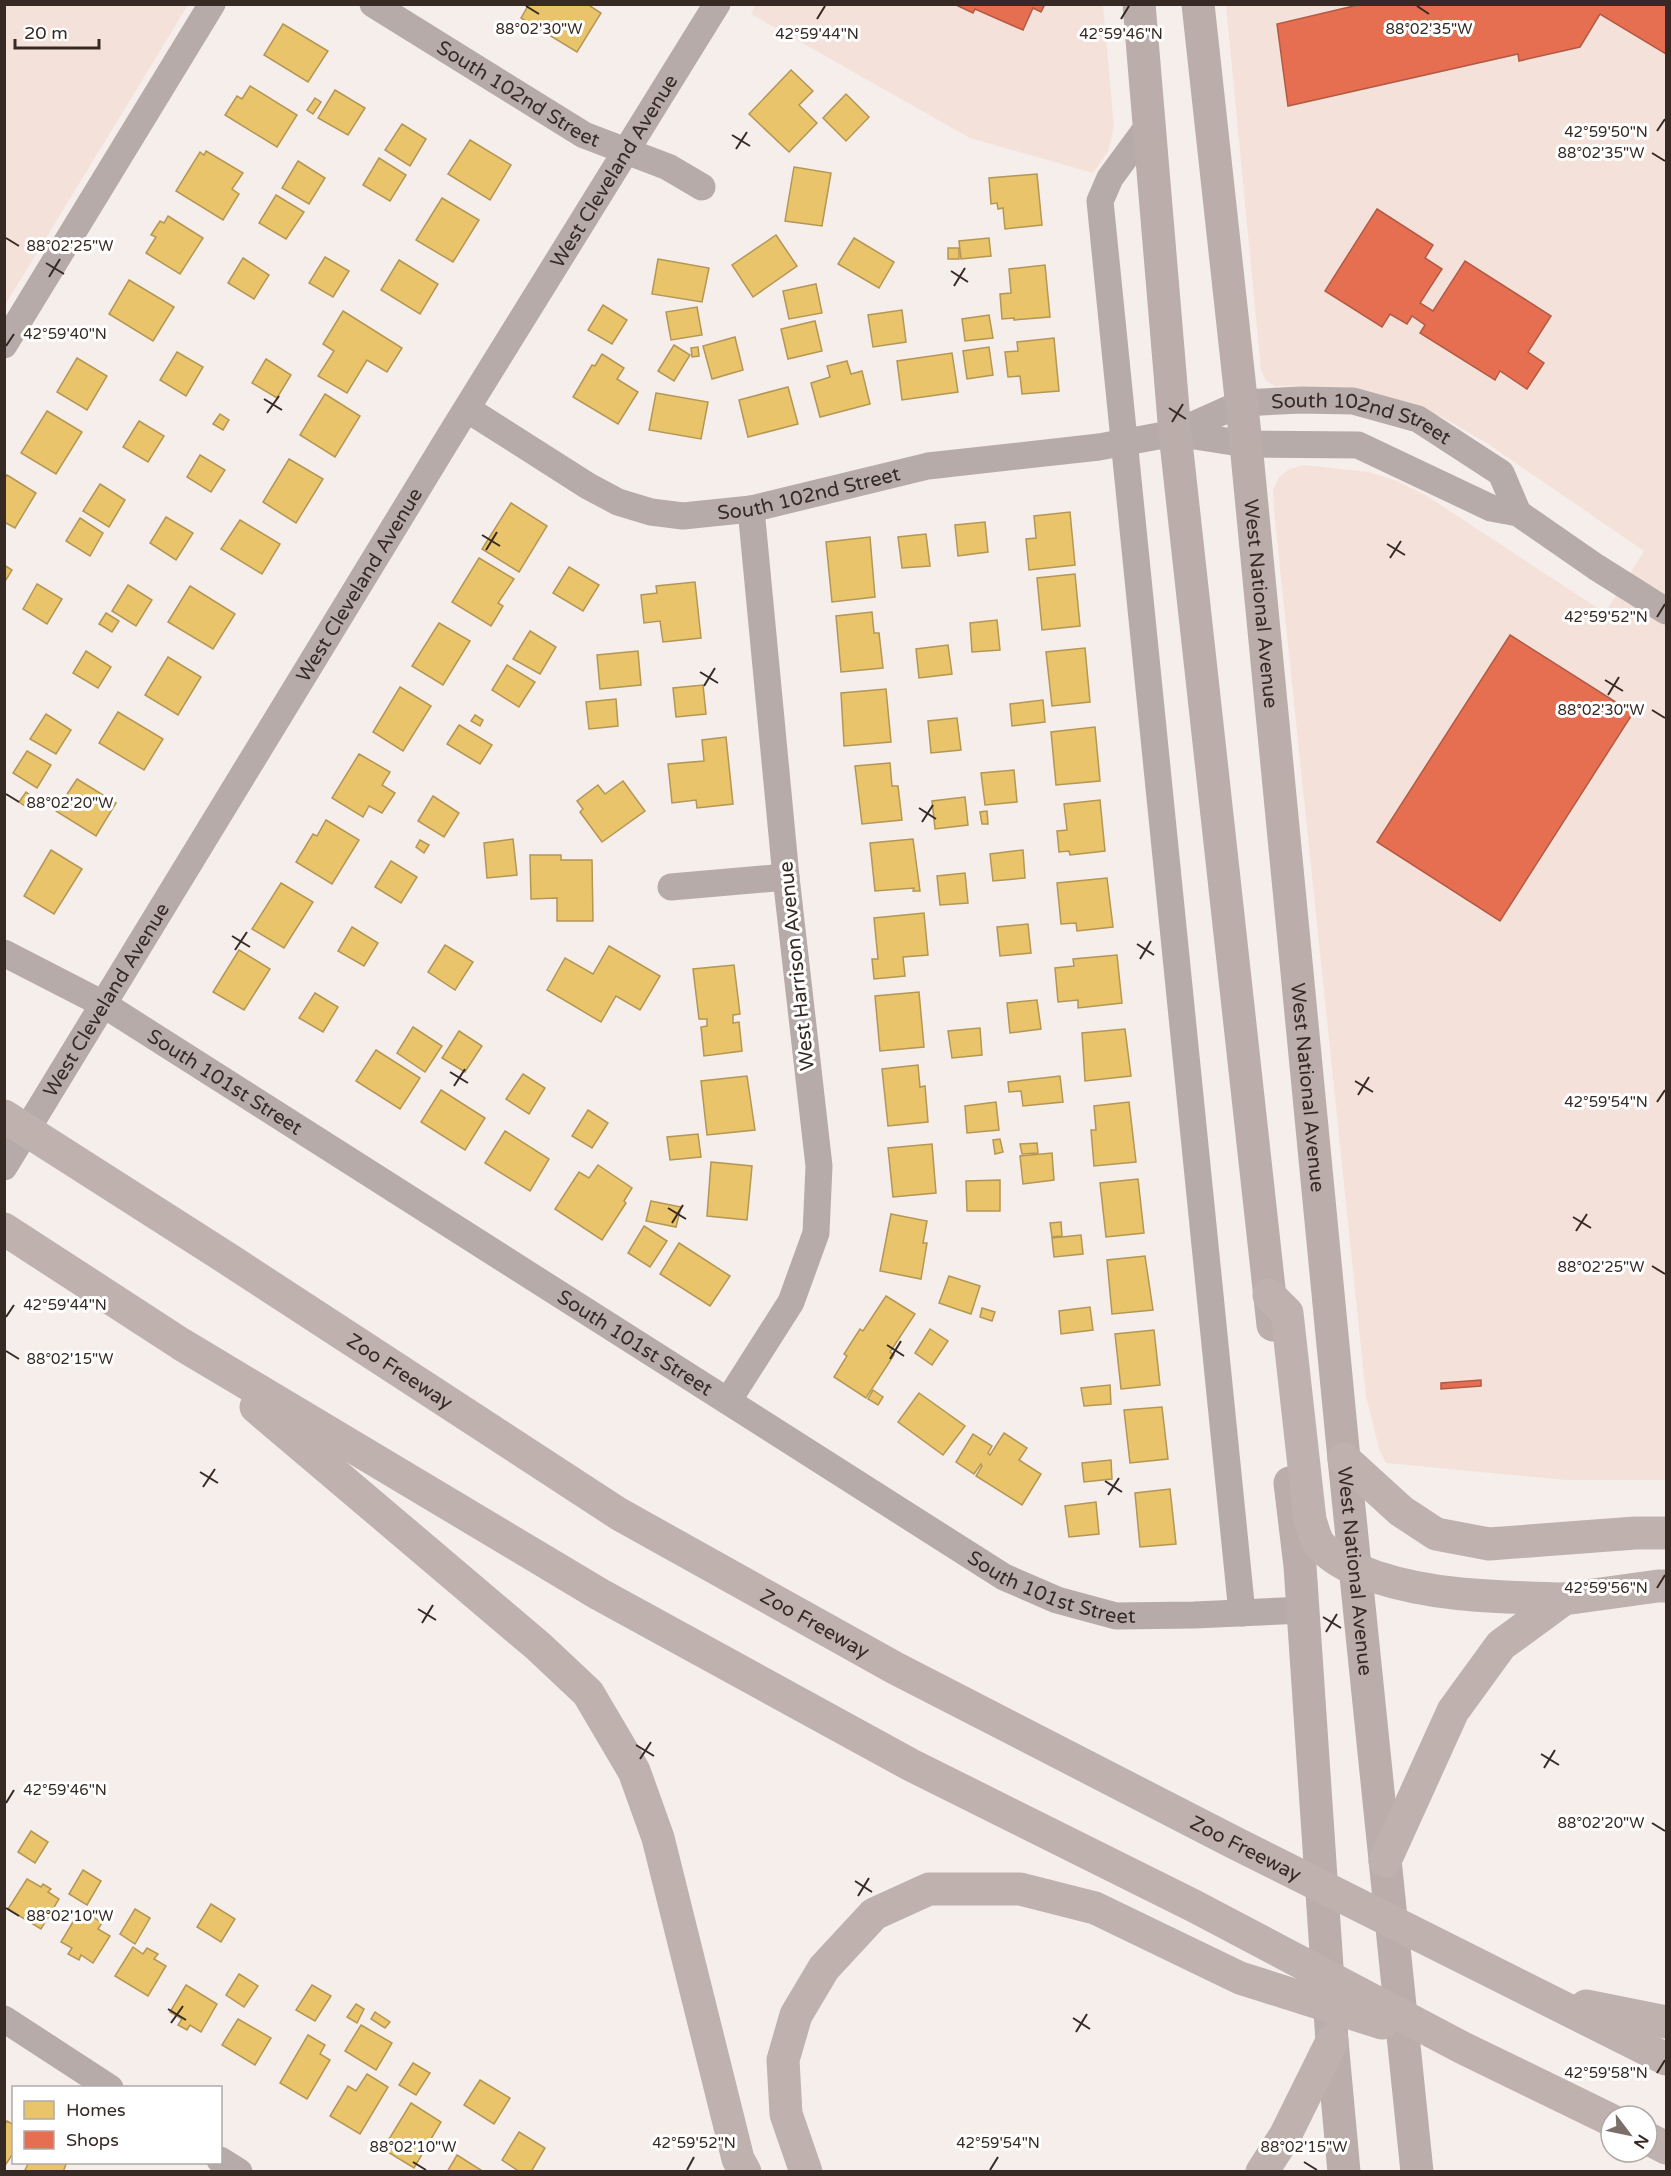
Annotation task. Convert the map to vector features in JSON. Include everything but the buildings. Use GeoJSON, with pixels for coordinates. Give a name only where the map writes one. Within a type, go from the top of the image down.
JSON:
{"type":"FeatureCollection","features":[{"type":"Feature","properties":{"kind":"highway","name":"Zoo Freeway"},"geometry":{"type":"LineString","coordinates":[[4,1116],[228,1258],[619,1514],[895,1668],[1237,1844],[1666,2059]]}},
{"type":"Feature","properties":{"kind":"highway"},"geometry":{"type":"LineString","coordinates":[[4,1229],[181,1344],[599,1594],[911,1765],[1194,1906],[1463,2048],[1599,2114]]}},
{"type":"Feature","properties":{"kind":"highway"},"geometry":{"type":"LineString","coordinates":[[1269,1295],[1287,1313],[1310,1520],[1319,1544],[1336,1559],[1355,1570],[1408,1587],[1465,1596],[1564,1599],[1666,1586]]}},
{"type":"Feature","properties":{"kind":"highway"},"geometry":{"type":"LineString","coordinates":[[181,1344],[538,1646],[588,1694],[634,1771],[658,1838],[738,2159],[745,2172]]}},
{"type":"Feature","properties":{"kind":"highway"},"geometry":{"type":"LineString","coordinates":[[1344,1459],[1401,1511],[1436,1534],[1489,1544],[1635,1533],[1666,1533]]}},
{"type":"Feature","properties":{"kind":"highway"},"geometry":{"type":"LineString","coordinates":[[1384,1861],[1453,1712],[1501,1645],[1564,1599]]}},
{"type":"Feature","properties":{"kind":"highway"},"geometry":{"type":"LineString","coordinates":[[806,2172],[786,2114],[783,2060],[796,2015],[824,1968],[874,1914],[929,1889],[1020,1889],[1095,1908],[1240,1978],[1463,2048]]}},
{"type":"Feature","properties":{"kind":"highway"},"geometry":{"type":"LineString","coordinates":[[1544,1998],[1666,2022]]}},
{"type":"Feature","properties":{"kind":"highway"},"geometry":{"type":"LineString","coordinates":[[1262,2172],[1285,2136],[1332,2042]]}},
{"type":"Feature","properties":{"kind":"main road"},"geometry":{"type":"LineString","coordinates":[[1139,4],[1175,433],[1300,1566],[1332,2042],[1344,2172]]}},
{"type":"Feature","properties":{"kind":"main road","name":"West National Avenue"},"geometry":{"type":"LineString","coordinates":[[1198,4],[1242,403],[1344,1459],[1417,2172]]}},
{"type":"Feature","properties":{"kind":"street"},"geometry":{"type":"LineString","coordinates":[[4,345],[212,4]]}},
{"type":"Feature","properties":{"kind":"street","name":"South 102nd Street"},"geometry":{"type":"LineString","coordinates":[[373,4],[584,135],[668,167],[702,187]]}},
{"type":"Feature","properties":{"kind":"street","name":"West Cleveland Avenue"},"geometry":{"type":"LineString","coordinates":[[4,1167],[717,4]]}},
{"type":"Feature","properties":{"kind":"street"},"geometry":{"type":"LineString","coordinates":[[1149,126],[1110,178],[1101,201],[1123,443],[1242,1613]]}},
{"type":"Feature","properties":{"kind":"street","name":"South 102nd Street"},"geometry":{"type":"LineString","coordinates":[[467,409],[618,502],[651,512],[683,516],[751,509],[928,466],[1123,443],[1175,433],[1242,403],[1301,400],[1353,401],[1418,419],[1501,473],[1518,513]]}},
{"type":"Feature","properties":{"kind":"street","name":"South 102nd Street"},"geometry":{"type":"LineString","coordinates":[[1175,433],[1246,444],[1358,445],[1491,508],[1518,513],[1596,567],[1666,611]]}},
{"type":"Feature","properties":{"kind":"street","name":"West Harrison Avenue"},"geometry":{"type":"LineString","coordinates":[[728,1401],[791,1302],[816,1233],[819,1166],[786,877],[751,509]]}},
{"type":"Feature","properties":{"kind":"street"},"geometry":{"type":"LineString","coordinates":[[671,887],[786,877]]}},
{"type":"Feature","properties":{"kind":"street","name":"South 101st Street"},"geometry":{"type":"LineString","coordinates":[[4,953],[103,1004],[1004,1577],[1058,1600],[1116,1616],[1303,1610]]}},
{"type":"Feature","properties":{"kind":"street"},"geometry":{"type":"LineString","coordinates":[[4,2019],[107,2086]]}},
{"type":"Feature","properties":{"kind":"street"},"geometry":{"type":"LineString","coordinates":[[222,2161],[239,2172]]}},
{"type":"Feature","properties":{"kind":"shaded area"},"geometry":{"type":"Polygon","coordinates":[[[756,4],[1103,5],[1114,127],[1108,151],[1093,173],[970,138],[751,14],[756,4]]]}},
{"type":"Feature","properties":{"kind":"shaded area"},"geometry":{"type":"Polygon","coordinates":[[[4,5],[188,5],[5,305],[4,5]]]}},
{"type":"Feature","properties":{"kind":"shaded area"},"geometry":{"type":"Polygon","coordinates":[[[1226,5],[1666,5],[1666,1480],[1566,1480],[1386,1463],[1379,1449],[1366,1396],[1273,490],[1279,477],[1288,470],[1304,465],[1369,472],[1397,481],[1427,496],[1605,613],[1644,551],[1488,444],[1444,418],[1407,402],[1346,387],[1275,386],[1266,381],[1261,370],[1226,5]]]}}]}
